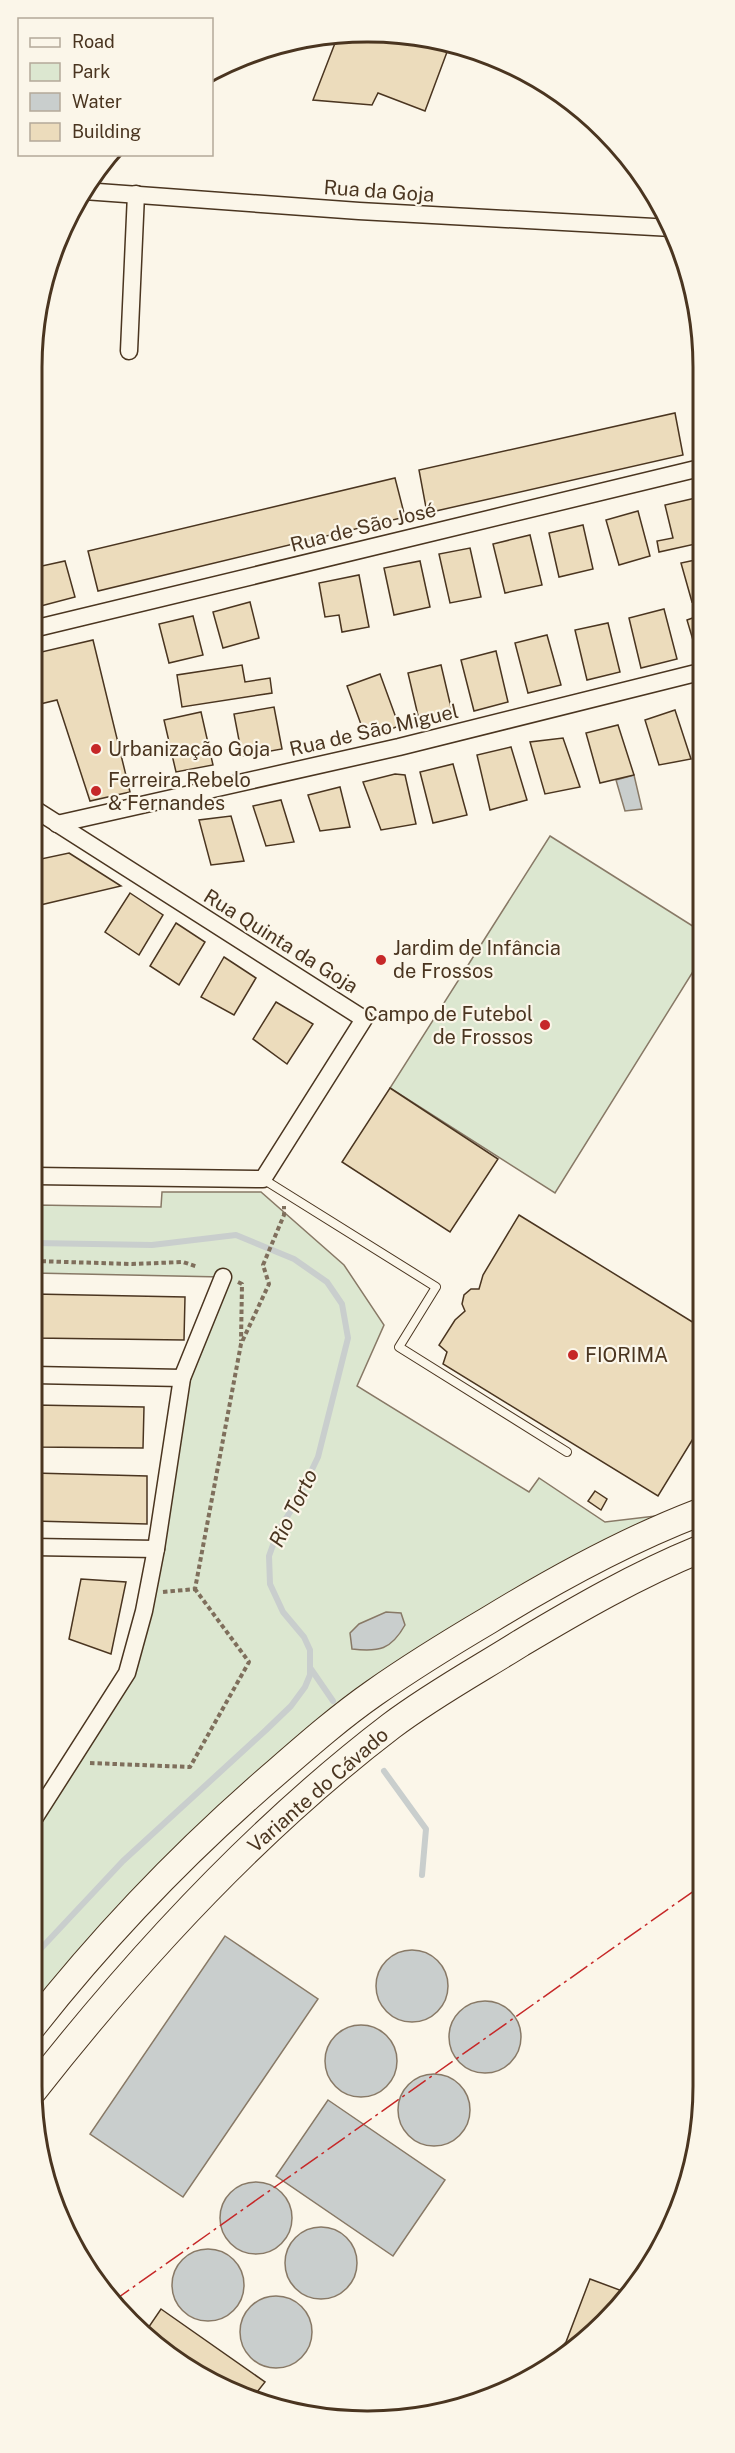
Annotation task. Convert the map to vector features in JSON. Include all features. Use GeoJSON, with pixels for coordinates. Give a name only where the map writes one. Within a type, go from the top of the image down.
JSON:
{"type":"FeatureCollection","features":[{"type":"Feature","properties":{"kind":"main road","name":"Variante do Cávado"},"geometry":{"type":"LineString","coordinates":[[42,2015],[116,1927],[179,1860],[259,1787],[373,1694],[436,1651],[544,1587],[602,1555],[693,1515]]}},
{"type":"Feature","properties":{"kind":"main road","name":"Variante do Cávado"},"geometry":{"type":"LineString","coordinates":[[42,2079],[87,2021],[145,1955],[205,1892],[332,1773],[393,1725],[518,1645],[622,1586],[693,1553]]}},
{"type":"Feature","properties":{"kind":"street","name":"Rua da Goja"},"geometry":{"type":"LineString","coordinates":[[94,192],[359,212],[661,227]]}},
{"type":"Feature","properties":{"kind":"street"},"geometry":{"type":"LineString","coordinates":[[129,351],[136,194]]}},
{"type":"Feature","properties":{"kind":"street","name":"Rua de São José"},"geometry":{"type":"LineString","coordinates":[[42,627],[693,470]]}},
{"type":"Feature","properties":{"kind":"street","name":"Rua de São Miguel"},"geometry":{"type":"LineString","coordinates":[[57,824],[399,747],[693,674]]}},
{"type":"Feature","properties":{"kind":"street","name":"Rua Quinta da Goja"},"geometry":{"type":"LineString","coordinates":[[42,814],[364,1019],[263,1179]]}},
{"type":"Feature","properties":{"kind":"street"},"geometry":{"type":"LineString","coordinates":[[42,1176],[263,1179]]}},
{"type":"Feature","properties":{"kind":"street"},"geometry":{"type":"LineString","coordinates":[[42,1807],[127,1673],[148,1593],[182,1378],[223,1277]]}},
{"type":"Feature","properties":{"kind":"street"},"geometry":{"type":"LineString","coordinates":[[42,1375],[182,1378]]}},
{"type":"Feature","properties":{"kind":"street"},"geometry":{"type":"LineString","coordinates":[[42,1547],[156,1549]]}},
{"type":"Feature","properties":{"kind":"lane"},"geometry":{"type":"LineString","coordinates":[[263,1179],[436,1287],[399,1347],[567,1452]]}},
{"type":"Feature","properties":{"kind":"path"},"geometry":{"type":"LineString","coordinates":[[241,1344],[269,1284],[263,1265],[284,1215],[284,1192]]}},
{"type":"Feature","properties":{"kind":"path"},"geometry":{"type":"LineString","coordinates":[[42,1261],[132,1264],[183,1262],[198,1267]]}},
{"type":"Feature","properties":{"kind":"path"},"geometry":{"type":"LineString","coordinates":[[71,1762],[190,1767],[249,1662],[195,1588],[241,1344],[242,1284],[223,1277]]}},
{"type":"Feature","properties":{"kind":"path"},"geometry":{"type":"LineString","coordinates":[[148,1593],[195,1588]]}},
{"type":"Feature","properties":{"kind":"green space","name":"Campo de Futebol de Frossos"},"geometry":{"type":"Polygon","coordinates":[[[550,836],[693,926],[693,972],[555,1193],[390,1088],[550,836]]]}},
{"type":"Feature","properties":{"kind":"green space"},"geometry":{"type":"Polygon","coordinates":[[[162,1192],[261,1192],[344,1265],[384,1325],[357,1386],[529,1492],[539,1478],[605,1522],[664,1515],[319,1736],[42,2017],[42,1806],[127,1673],[182,1378],[222,1277],[42,1273],[42,1205],[161,1207],[162,1192]]]}},
{"type":"Feature","properties":{"kind":"water"},"geometry":{"type":"Polygon","coordinates":[[[634,775],[642,809],[625,811],[616,780],[634,775]]]}},
{"type":"Feature","properties":{"kind":"water"},"geometry":{"type":"Polygon","coordinates":[[[386,1612],[401,1613],[405,1625],[395,1640],[383,1648],[352,1649],[350,1633],[359,1624],[386,1612]]]}},
{"type":"Feature","properties":{"kind":"water"},"geometry":{"type":"Polygon","coordinates":[[[225,1936],[318,1999],[183,2197],[90,2134],[225,1936]]]}},
{"type":"Feature","properties":{"kind":"water"},"geometry":{"type":"Polygon","coordinates":[[[412,1950],[432,1956],[442,1966],[448,1986],[442,2006],[432,2016],[412,2022],[392,2016],[382,2006],[376,1986],[382,1966],[392,1956],[412,1950]]]}},
{"type":"Feature","properties":{"kind":"water"},"geometry":{"type":"Polygon","coordinates":[[[485,2001],[505,2007],[515,2017],[521,2037],[515,2057],[505,2067],[485,2073],[465,2067],[455,2057],[449,2037],[455,2017],[465,2007],[485,2001]]]}},
{"type":"Feature","properties":{"kind":"water"},"geometry":{"type":"Polygon","coordinates":[[[361,2025],[381,2031],[391,2041],[397,2061],[391,2081],[381,2091],[361,2097],[341,2091],[331,2081],[325,2061],[331,2041],[341,2031],[361,2025]]]}},
{"type":"Feature","properties":{"kind":"water"},"geometry":{"type":"Polygon","coordinates":[[[434,2074],[454,2080],[464,2090],[470,2110],[464,2130],[454,2140],[434,2146],[414,2140],[404,2130],[398,2110],[404,2090],[414,2080],[434,2074]]]}},
{"type":"Feature","properties":{"kind":"water"},"geometry":{"type":"Polygon","coordinates":[[[328,2100],[445,2180],[393,2256],[276,2176],[328,2100]]]}},
{"type":"Feature","properties":{"kind":"water"},"geometry":{"type":"Polygon","coordinates":[[[256,2182],[276,2188],[286,2198],[292,2218],[286,2238],[276,2248],[256,2254],[236,2248],[226,2238],[220,2218],[226,2198],[236,2188],[256,2182]]]}},
{"type":"Feature","properties":{"kind":"water"},"geometry":{"type":"Polygon","coordinates":[[[321,2227],[341,2233],[351,2243],[357,2263],[351,2283],[341,2293],[321,2299],[301,2293],[291,2283],[285,2263],[291,2243],[301,2233],[321,2227]]]}},
{"type":"Feature","properties":{"kind":"water"},"geometry":{"type":"Polygon","coordinates":[[[208,2249],[228,2255],[238,2265],[244,2285],[238,2305],[228,2315],[208,2321],[188,2315],[178,2305],[172,2285],[178,2265],[188,2255],[208,2249]]]}},
{"type":"Feature","properties":{"kind":"water"},"geometry":{"type":"Polygon","coordinates":[[[276,2296],[296,2302],[306,2312],[312,2332],[306,2352],[296,2362],[276,2368],[256,2362],[246,2352],[240,2332],[246,2312],[256,2302],[276,2296]]]}},
{"type":"Feature","properties":{"kind":"building"},"geometry":{"type":"Polygon","coordinates":[[[389,43],[447,52],[425,111],[378,93],[372,105],[313,100],[335,44],[389,43]]]}},
{"type":"Feature","properties":{"kind":"building"},"geometry":{"type":"Polygon","coordinates":[[[675,413],[683,455],[427,513],[419,470],[675,413]]]}},
{"type":"Feature","properties":{"kind":"building"},"geometry":{"type":"Polygon","coordinates":[[[395,478],[405,517],[98,591],[88,551],[395,478]]]}},
{"type":"Feature","properties":{"kind":"building"},"geometry":{"type":"Polygon","coordinates":[[[693,499],[693,545],[659,552],[657,541],[673,538],[665,505],[693,499]]]}},
{"type":"Feature","properties":{"kind":"building"},"geometry":{"type":"Polygon","coordinates":[[[638,511],[650,556],[619,565],[606,520],[638,511]]]}},
{"type":"Feature","properties":{"kind":"building"},"geometry":{"type":"Polygon","coordinates":[[[583,525],[593,569],[559,577],[549,533],[583,525]]]}},
{"type":"Feature","properties":{"kind":"building"},"geometry":{"type":"Polygon","coordinates":[[[530,535],[542,585],[505,593],[493,544],[530,535]]]}},
{"type":"Feature","properties":{"kind":"building"},"geometry":{"type":"Polygon","coordinates":[[[470,548],[481,597],[450,603],[439,554],[470,548]]]}},
{"type":"Feature","properties":{"kind":"building"},"geometry":{"type":"Polygon","coordinates":[[[693,560],[693,602],[692,602],[681,563],[693,560]]]}},
{"type":"Feature","properties":{"kind":"building"},"geometry":{"type":"Polygon","coordinates":[[[65,561],[75,597],[42,606],[42,566],[65,561]]]}},
{"type":"Feature","properties":{"kind":"building"},"geometry":{"type":"Polygon","coordinates":[[[420,561],[430,607],[394,615],[384,568],[420,561]]]}},
{"type":"Feature","properties":{"kind":"building"},"geometry":{"type":"Polygon","coordinates":[[[359,575],[369,627],[342,632],[339,615],[325,617],[319,583],[359,575]]]}},
{"type":"Feature","properties":{"kind":"building"},"geometry":{"type":"Polygon","coordinates":[[[250,602],[259,638],[223,648],[213,612],[250,602]]]}},
{"type":"Feature","properties":{"kind":"building"},"geometry":{"type":"Polygon","coordinates":[[[664,609],[677,659],[641,668],[629,618],[664,609]]]}},
{"type":"Feature","properties":{"kind":"building"},"geometry":{"type":"Polygon","coordinates":[[[193,616],[203,655],[169,663],[159,624],[193,616]]]}},
{"type":"Feature","properties":{"kind":"building"},"geometry":{"type":"Polygon","coordinates":[[[693,618],[693,640],[687,620],[693,618]]]}},
{"type":"Feature","properties":{"kind":"building"},"geometry":{"type":"Polygon","coordinates":[[[608,623],[620,672],[587,680],[575,630],[608,623]]]}},
{"type":"Feature","properties":{"kind":"building"},"geometry":{"type":"Polygon","coordinates":[[[547,635],[561,685],[528,693],[515,643],[547,635]]]}},
{"type":"Feature","properties":{"kind":"building","name":"Urbanização Goja"},"geometry":{"type":"Polygon","coordinates":[[[93,640],[130,792],[90,801],[57,700],[42,704],[42,652],[93,640]]]}},
{"type":"Feature","properties":{"kind":"building"},"geometry":{"type":"Polygon","coordinates":[[[496,651],[508,702],[474,711],[461,660],[496,651]]]}},
{"type":"Feature","properties":{"kind":"building"},"geometry":{"type":"Polygon","coordinates":[[[242,665],[245,682],[270,678],[272,693],[182,707],[177,675],[242,665]]]}},
{"type":"Feature","properties":{"kind":"building"},"geometry":{"type":"Polygon","coordinates":[[[441,665],[453,716],[420,724],[408,673],[441,665]]]}},
{"type":"Feature","properties":{"kind":"building"},"geometry":{"type":"Polygon","coordinates":[[[380,674],[399,726],[366,738],[347,686],[380,674]]]}},
{"type":"Feature","properties":{"kind":"building"},"geometry":{"type":"Polygon","coordinates":[[[274,707],[282,749],[242,756],[234,714],[274,707]]]}},
{"type":"Feature","properties":{"kind":"building"},"geometry":{"type":"Polygon","coordinates":[[[675,710],[691,759],[659,765],[645,720],[675,710]]]}},
{"type":"Feature","properties":{"kind":"building"},"geometry":{"type":"Polygon","coordinates":[[[201,712],[213,765],[176,772],[164,720],[201,712]]]}},
{"type":"Feature","properties":{"kind":"building"},"geometry":{"type":"Polygon","coordinates":[[[618,725],[634,775],[600,783],[586,733],[618,725]]]}},
{"type":"Feature","properties":{"kind":"building"},"geometry":{"type":"Polygon","coordinates":[[[563,738],[580,787],[545,794],[530,742],[563,738]]]}},
{"type":"Feature","properties":{"kind":"building"},"geometry":{"type":"Polygon","coordinates":[[[511,747],[527,800],[490,810],[477,755],[511,747]]]}},
{"type":"Feature","properties":{"kind":"building"},"geometry":{"type":"Polygon","coordinates":[[[453,764],[467,815],[433,823],[420,772],[453,764]]]}},
{"type":"Feature","properties":{"kind":"building"},"geometry":{"type":"Polygon","coordinates":[[[395,774],[405,775],[416,824],[381,830],[363,782],[395,774]]]}},
{"type":"Feature","properties":{"kind":"building"},"geometry":{"type":"Polygon","coordinates":[[[340,787],[350,827],[320,831],[308,795],[340,787]]]}},
{"type":"Feature","properties":{"kind":"building"},"geometry":{"type":"Polygon","coordinates":[[[281,800],[294,842],[266,846],[253,806],[281,800]]]}},
{"type":"Feature","properties":{"kind":"building"},"geometry":{"type":"Polygon","coordinates":[[[231,816],[244,861],[211,865],[199,820],[231,816]]]}},
{"type":"Feature","properties":{"kind":"building"},"geometry":{"type":"Polygon","coordinates":[[[69,853],[121,886],[42,905],[42,859],[69,853]]]}},
{"type":"Feature","properties":{"kind":"building"},"geometry":{"type":"Polygon","coordinates":[[[130,893],[163,915],[139,955],[105,932],[130,893]]]}},
{"type":"Feature","properties":{"kind":"building"},"geometry":{"type":"Polygon","coordinates":[[[176,923],[205,942],[179,985],[150,966],[176,923]]]}},
{"type":"Feature","properties":{"kind":"building"},"geometry":{"type":"Polygon","coordinates":[[[224,957],[256,978],[234,1015],[201,997],[224,957]]]}},
{"type":"Feature","properties":{"kind":"building"},"geometry":{"type":"Polygon","coordinates":[[[276,1002],[313,1024],[287,1064],[253,1039],[276,1002]]]}},
{"type":"Feature","properties":{"kind":"building"},"geometry":{"type":"Polygon","coordinates":[[[390,1088],[498,1159],[450,1232],[342,1162],[390,1088]]]}},
{"type":"Feature","properties":{"kind":"building","name":"FIORIMA"},"geometry":{"type":"Polygon","coordinates":[[[519,1215],[693,1322],[693,1439],[658,1496],[443,1364],[447,1352],[439,1345],[455,1320],[465,1311],[462,1304],[464,1295],[471,1289],[479,1289],[483,1275],[519,1215]]]}},
{"type":"Feature","properties":{"kind":"building"},"geometry":{"type":"Polygon","coordinates":[[[42,1294],[185,1297],[184,1340],[42,1338],[42,1294]]]}},
{"type":"Feature","properties":{"kind":"building"},"geometry":{"type":"Polygon","coordinates":[[[42,1405],[144,1407],[143,1448],[42,1447],[42,1405]]]}},
{"type":"Feature","properties":{"kind":"building"},"geometry":{"type":"Polygon","coordinates":[[[42,1473],[147,1476],[147,1524],[42,1521],[42,1473]]]}},
{"type":"Feature","properties":{"kind":"building"},"geometry":{"type":"Polygon","coordinates":[[[595,1491],[607,1499],[601,1510],[588,1501],[595,1491]]]}},
{"type":"Feature","properties":{"kind":"building"},"geometry":{"type":"Polygon","coordinates":[[[81,1579],[126,1582],[111,1654],[69,1639],[81,1579]]]}},
{"type":"Feature","properties":{"kind":"building"},"geometry":{"type":"Polygon","coordinates":[[[590,2279],[620,2290],[598,2316],[561,2347],[566,2342],[590,2279]]]}},
{"type":"Feature","properties":{"kind":"building"},"geometry":{"type":"Polygon","coordinates":[[[161,2309],[265,2382],[257,2392],[224,2377],[169,2344],[149,2327],[161,2309]]]}},
{"type":"Feature","properties":{"kind":"waterway","name":"Rio Torto"},"geometry":{"type":"LineString","coordinates":[[42,1243],[152,1245],[236,1235],[294,1259],[327,1282],[342,1304],[348,1338],[318,1457],[297,1501],[278,1531],[269,1556],[270,1584],[283,1612],[304,1637],[310,1650],[310,1675],[305,1687],[291,1706],[266,1730],[123,1861],[42,1947]]}},
{"type":"Feature","properties":{"kind":"waterway"},"geometry":{"type":"LineString","coordinates":[[311,1669],[333,1701]]}},
{"type":"Feature","properties":{"kind":"waterway"},"geometry":{"type":"LineString","coordinates":[[384,1771],[426,1829],[422,1875]]}},
{"type":"Feature","properties":{"kind":"power"},"geometry":{"type":"LineString","coordinates":[[120,2296],[693,1892]]}},
{"type":"Feature","properties":{"kind":"place","name":"Urbanização Goja"},"geometry":{"type":"Point","coordinates":[96,749]}},
{"type":"Feature","properties":{"kind":"place","name":"Ferreira Rebelo & Fernandes"},"geometry":{"type":"Point","coordinates":[96,791]}},
{"type":"Feature","properties":{"kind":"place","name":"Jardim de Infância de Frossos"},"geometry":{"type":"Point","coordinates":[381,960]}},
{"type":"Feature","properties":{"kind":"place","name":"Campo de Futebol de Frossos"},"geometry":{"type":"Point","coordinates":[545,1025]}},
{"type":"Feature","properties":{"kind":"place","name":"FIORIMA"},"geometry":{"type":"Point","coordinates":[573,1355]}}]}
